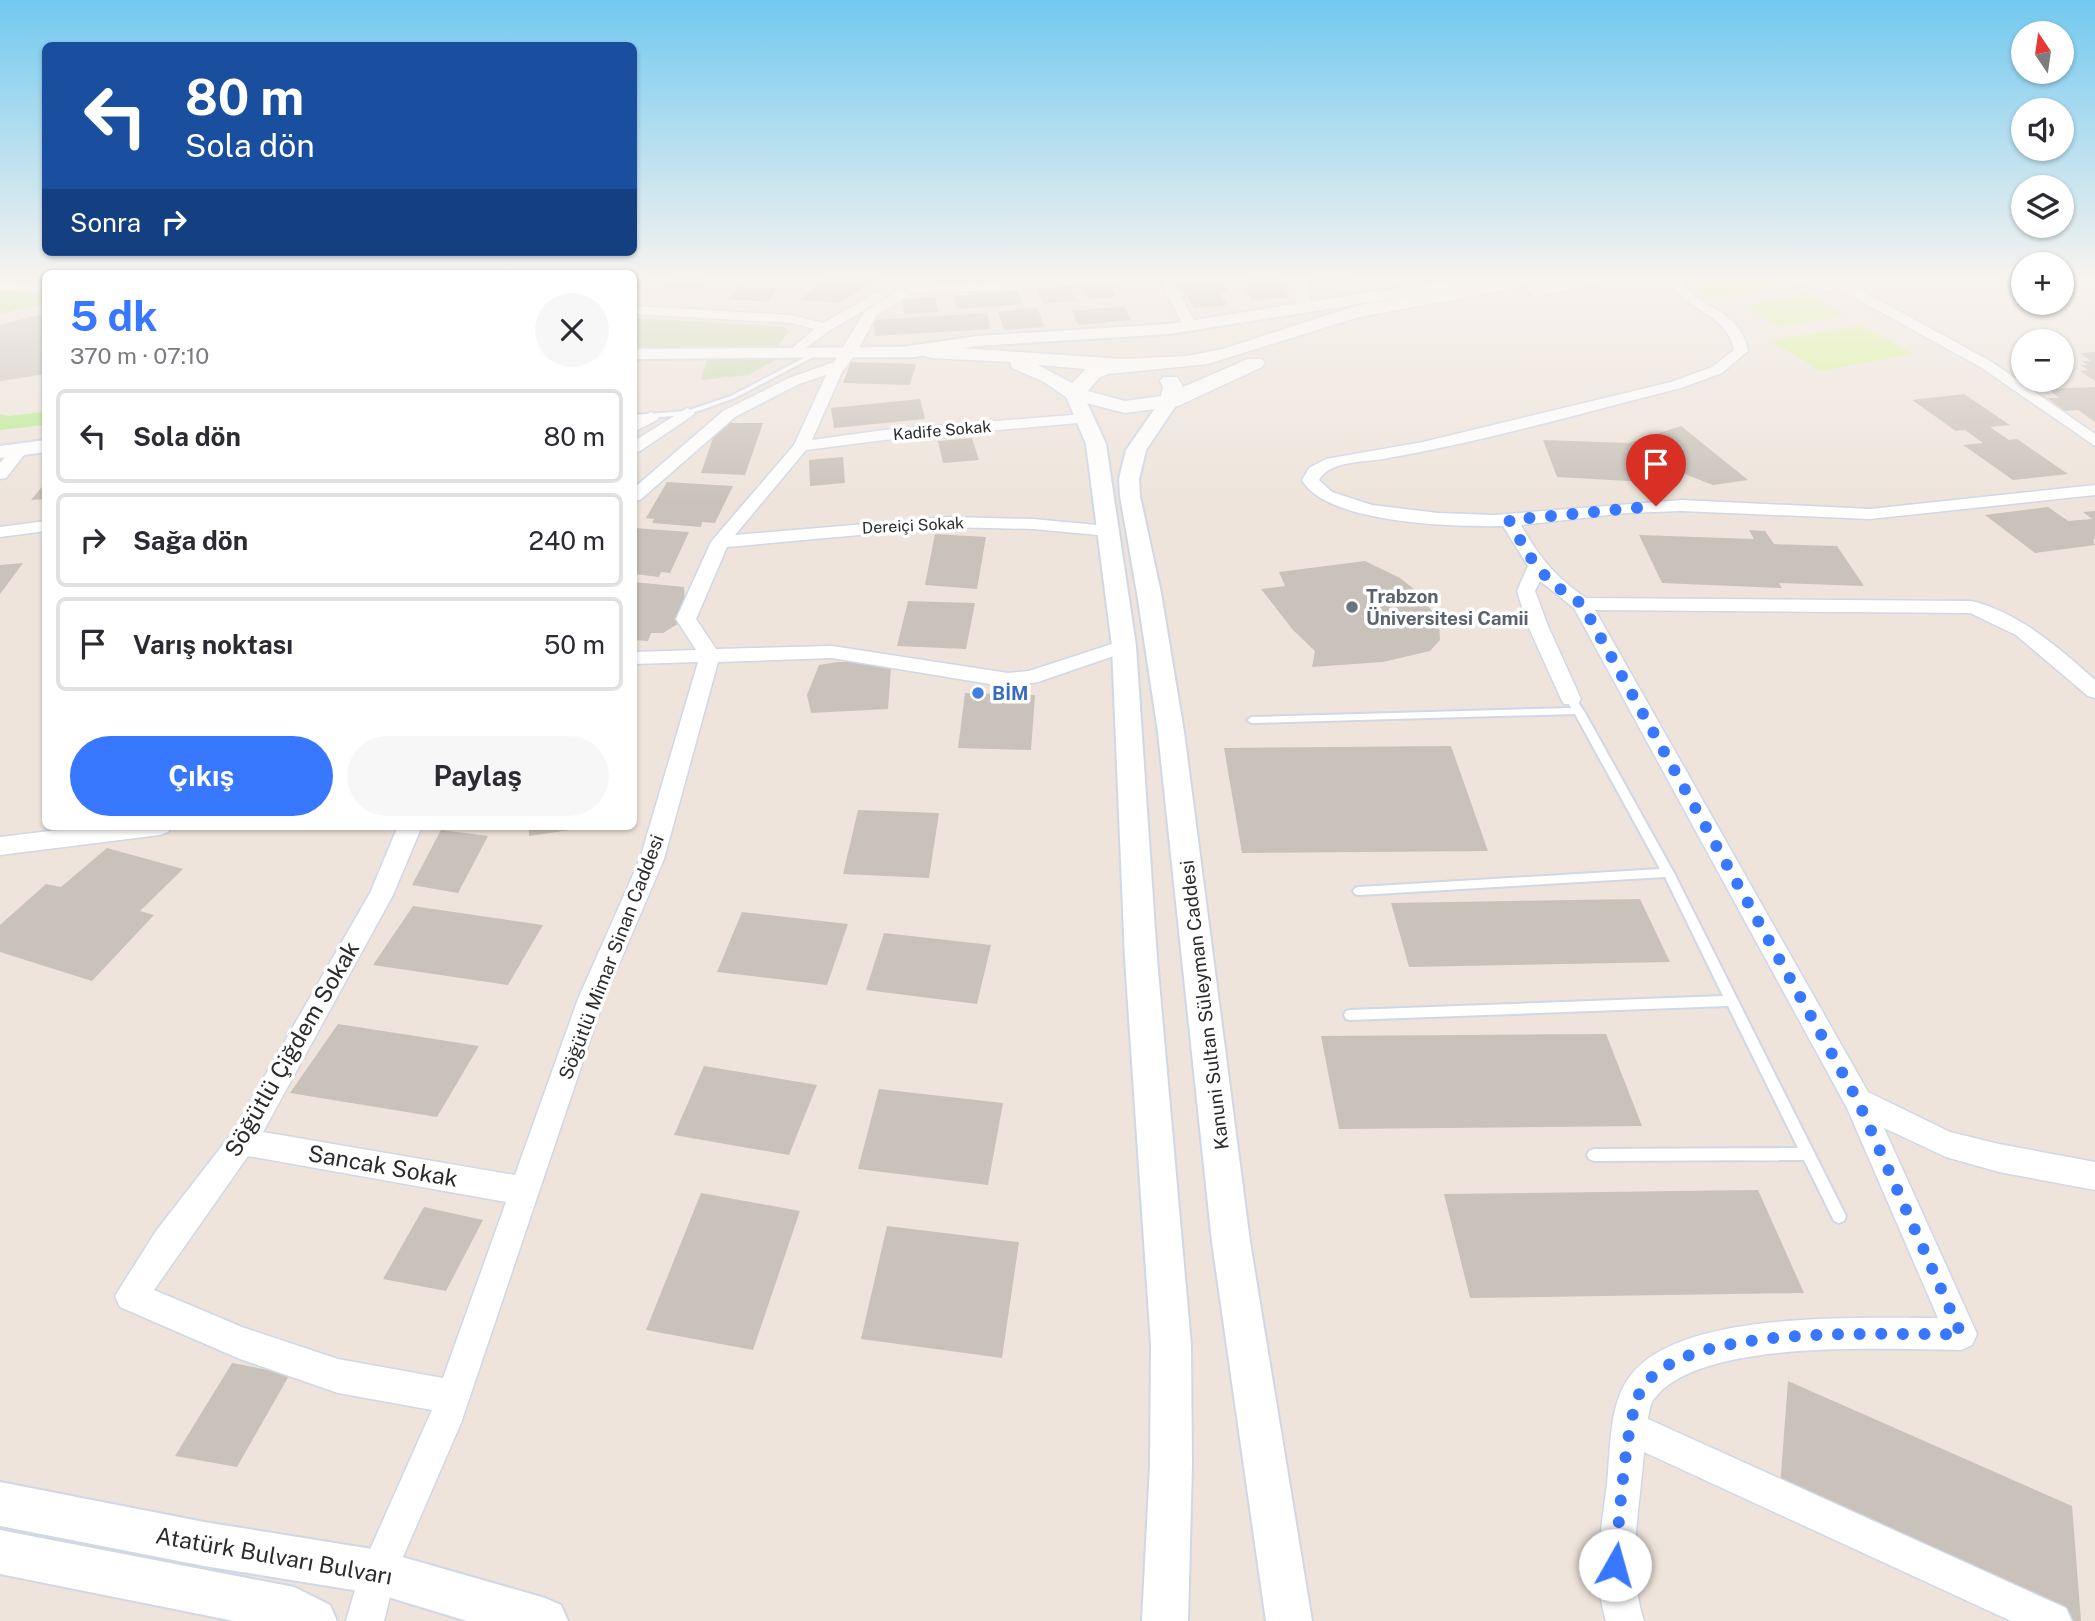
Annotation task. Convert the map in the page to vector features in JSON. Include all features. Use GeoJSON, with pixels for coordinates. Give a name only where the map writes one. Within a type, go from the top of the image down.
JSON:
{"type":"FeatureCollection","features":[{"type":"Feature","properties":{"kind":"main road"},"geometry":{"type":"LineString","coordinates":[[931,352],[965,352],[1145,367],[1163,374],[1173,387],[1170,401]]}},
{"type":"Feature","properties":{"kind":"main road"},"geometry":{"type":"LineString","coordinates":[[931,352],[1016,363],[1051,378],[1079,407],[1125,407],[1170,401],[1283,352]]}},
{"type":"Feature","properties":{"kind":"main road"},"geometry":{"type":"LineString","coordinates":[[1079,407],[1087,377],[1095,372],[1130,366],[1189,362],[1234,352]]}},
{"type":"Feature","properties":{"kind":"street"},"geometry":{"type":"LineString","coordinates":[[637,354],[761,352]]}},
{"type":"Feature","properties":{"kind":"street"},"geometry":{"type":"LineString","coordinates":[[801,352],[836,356],[931,352]]}},
{"type":"Feature","properties":{"kind":"street"},"geometry":{"type":"LineString","coordinates":[[710,656],[686,619],[720,542],[801,446],[840,352]]}},
{"type":"Feature","properties":{"kind":"street"},"geometry":{"type":"LineString","coordinates":[[896,353],[905,352]]}},
{"type":"Feature","properties":{"kind":"street"},"geometry":{"type":"LineString","coordinates":[[1740,352],[1717,370],[1616,401],[1423,447],[1332,462],[1318,468],[1313,475],[1313,482],[1327,498],[1356,507],[1407,516],[1509,520],[1612,508],[1683,505],[1827,514],[1880,513],[2095,490]]}},
{"type":"Feature","properties":{"kind":"street"},"geometry":{"type":"LineString","coordinates":[[1962,352],[2012,381],[2095,441]]}},
{"type":"Feature","properties":{"kind":"street"},"geometry":{"type":"LineString","coordinates":[[637,493],[729,414],[836,356]]}},
{"type":"Feature","properties":{"kind":"street","name":"Kanuni Sultan Süleyman Caddesi"},"geometry":{"type":"LineString","coordinates":[[1170,401],[1136,450],[1129,478],[1130,496],[1149,593],[1171,732],[1231,1242],[1289,1621]]}},
{"type":"Feature","properties":{"kind":"street"},"geometry":{"type":"LineString","coordinates":[[1079,407],[1096,444],[1124,646],[1141,959],[1171,1345],[1171,1465],[1166,1621]]}},
{"type":"Feature","properties":{"kind":"street","name":"Kadife Sokak"},"geometry":{"type":"LineString","coordinates":[[801,446],[1079,407]]}},
{"type":"Feature","properties":{"kind":"street"},"geometry":{"type":"LineString","coordinates":[[637,446],[687,413]]}},
{"type":"Feature","properties":{"kind":"street"},"geometry":{"type":"LineString","coordinates":[[637,425],[651,416]]}},
{"type":"Feature","properties":{"kind":"street"},"geometry":{"type":"LineString","coordinates":[[0,474],[10,451],[42,447]]}},
{"type":"Feature","properties":{"kind":"street"},"geometry":{"type":"LineString","coordinates":[[1509,520],[1536,568],[1553,584],[1582,604],[1858,1101],[1961,1334],[1760,1338],[1707,1350],[1669,1365],[1643,1387],[1632,1417],[1615,1565],[1625,1621]]}},
{"type":"Feature","properties":{"kind":"street","name":"Dereiçi Sokak"},"geometry":{"type":"LineString","coordinates":[[720,542],[948,522],[1034,524],[1108,531]]}},
{"type":"Feature","properties":{"kind":"street"},"geometry":{"type":"LineString","coordinates":[[0,532],[42,527]]}},
{"type":"Feature","properties":{"kind":"street"},"geometry":{"type":"LineString","coordinates":[[1536,568],[1526,591],[1538,626],[1575,705]]}},
{"type":"Feature","properties":{"kind":"street"},"geometry":{"type":"LineString","coordinates":[[1582,604],[1972,607],[1995,613],[2014,624],[2095,691]]}},
{"type":"Feature","properties":{"kind":"street"},"geometry":{"type":"LineString","coordinates":[[637,658],[832,652],[1008,680],[1031,677],[1124,646]]}},
{"type":"Feature","properties":{"kind":"street","name":"Söğütlü Mimar Sinan Caddesi"},"geometry":{"type":"LineString","coordinates":[[365,1621],[378,1572],[444,1423],[591,999],[652,859],[710,656]]}},
{"type":"Feature","properties":{"kind":"street"},"geometry":{"type":"LineString","coordinates":[[0,846],[128,830]]}},
{"type":"Feature","properties":{"kind":"street","name":"Söğütlü Çiğdem Sokak"},"geometry":{"type":"LineString","coordinates":[[408,830],[381,895],[242,1142],[167,1242],[131,1296],[240,1343],[338,1376],[453,1396]]}},
{"type":"Feature","properties":{"kind":"street"},"geometry":{"type":"LineString","coordinates":[[1858,1101],[1946,1144],[1998,1158],[2095,1176]]}},
{"type":"Feature","properties":{"kind":"street","name":"Sancak Sokak"},"geometry":{"type":"LineString","coordinates":[[242,1142],[524,1191]]}},
{"type":"Feature","properties":{"kind":"street"},"geometry":{"type":"LineString","coordinates":[[1631,1429],[2053,1621]]}},
{"type":"Feature","properties":{"kind":"street","name":"Atatürk Bulvarı Bulvarı"},"geometry":{"type":"LineString","coordinates":[[0,1504],[204,1544],[378,1572],[545,1621]]}},
{"type":"Feature","properties":{"kind":"street"},"geometry":{"type":"LineString","coordinates":[[0,1552],[294,1611],[314,1621]]}},
{"type":"Feature","properties":{"kind":"lane"},"geometry":{"type":"LineString","coordinates":[[637,417],[687,413],[836,356]]}},
{"type":"Feature","properties":{"kind":"lane"},"geometry":{"type":"LineString","coordinates":[[1252,720],[1575,705],[1668,873],[1839,1216]]}},
{"type":"Feature","properties":{"kind":"lane"},"geometry":{"type":"LineString","coordinates":[[1359,891],[1668,873]]}},
{"type":"Feature","properties":{"kind":"lane"},"geometry":{"type":"LineString","coordinates":[[1350,1015],[1732,1001]]}},
{"type":"Feature","properties":{"kind":"lane"},"geometry":{"type":"LineString","coordinates":[[1594,1156],[1809,1154]]}},
{"type":"Feature","properties":{"kind":"green space"},"geometry":{"type":"Polygon","coordinates":[[[1789,352],[1909,352],[1913,354],[1821,371],[1789,352]]]}},
{"type":"Feature","properties":{"kind":"green space"},"geometry":{"type":"Polygon","coordinates":[[[708,357],[777,359],[748,375],[701,380],[708,357]]]}},
{"type":"Feature","properties":{"kind":"green space"},"geometry":{"type":"Polygon","coordinates":[[[42,412],[42,425],[0,430],[0,414],[8,416],[42,412]]]}},
{"type":"Feature","properties":{"kind":"building"},"geometry":{"type":"Polygon","coordinates":[[[0,352],[42,352],[42,375],[0,381],[0,352]]]}},
{"type":"Feature","properties":{"kind":"building"},"geometry":{"type":"Polygon","coordinates":[[[2095,352],[2095,381],[2080,371],[2088,370],[2080,365],[2088,365],[2082,361],[2091,361],[2080,353],[2095,352]]]}},
{"type":"Feature","properties":{"kind":"building"},"geometry":{"type":"Polygon","coordinates":[[[851,362],[916,364],[910,385],[843,383],[851,362]]]}},
{"type":"Feature","properties":{"kind":"building"},"geometry":{"type":"Polygon","coordinates":[[[2095,387],[2095,422],[2078,410],[2065,411],[2047,398],[2059,398],[2052,392],[2074,392],[2074,388],[2095,387]]]}},
{"type":"Feature","properties":{"kind":"building"},"geometry":{"type":"Polygon","coordinates":[[[1964,394],[2010,425],[1990,427],[2009,440],[2017,439],[2068,474],[2013,480],[1963,445],[1983,443],[1965,430],[1956,431],[1912,400],[1964,394]]]}},
{"type":"Feature","properties":{"kind":"building"},"geometry":{"type":"Polygon","coordinates":[[[920,399],[925,419],[834,428],[831,408],[920,399]]]}},
{"type":"Feature","properties":{"kind":"building"},"geometry":{"type":"Polygon","coordinates":[[[718,423],[763,423],[745,475],[701,473],[718,423]]]}},
{"type":"Feature","properties":{"kind":"building"},"geometry":{"type":"Polygon","coordinates":[[[1681,426],[1748,480],[1713,485],[1656,463],[1639,465],[1646,482],[1557,477],[1543,440],[1628,443],[1681,426]]]}},
{"type":"Feature","properties":{"kind":"building"},"geometry":{"type":"Polygon","coordinates":[[[972,438],[979,460],[943,463],[938,441],[972,438]]]}},
{"type":"Feature","properties":{"kind":"building"},"geometry":{"type":"Polygon","coordinates":[[[843,457],[845,483],[810,486],[809,460],[843,457]]]}},
{"type":"Feature","properties":{"kind":"building"},"geometry":{"type":"Polygon","coordinates":[[[667,482],[733,486],[715,523],[702,522],[701,527],[652,523],[654,519],[646,518],[667,482]]]}},
{"type":"Feature","properties":{"kind":"building"},"geometry":{"type":"Polygon","coordinates":[[[42,487],[42,499],[31,500],[42,487]]]}},
{"type":"Feature","properties":{"kind":"building"},"geometry":{"type":"Polygon","coordinates":[[[2048,507],[2068,521],[2092,519],[2083,512],[2095,511],[2095,545],[2035,553],[1985,515],[2048,507]]]}},
{"type":"Feature","properties":{"kind":"building"},"geometry":{"type":"Polygon","coordinates":[[[637,528],[689,532],[670,573],[661,572],[659,577],[637,574],[637,528]]]}},
{"type":"Feature","properties":{"kind":"building"},"geometry":{"type":"Polygon","coordinates":[[[1749,530],[1765,531],[1774,544],[1837,546],[1864,586],[1779,583],[1782,588],[1662,583],[1639,535],[1754,539],[1749,530]]]}},
{"type":"Feature","properties":{"kind":"building"},"geometry":{"type":"Polygon","coordinates":[[[935,534],[986,537],[977,589],[925,585],[935,534]]]}},
{"type":"Feature","properties":{"kind":"building","name":"Trabzon Üniversitesi Camii"},"geometry":{"type":"Polygon","coordinates":[[[1365,561],[1400,578],[1419,593],[1439,621],[1440,640],[1430,651],[1383,662],[1312,667],[1315,651],[1293,630],[1261,589],[1285,586],[1279,572],[1365,561]]]}},
{"type":"Feature","properties":{"kind":"building"},"geometry":{"type":"Polygon","coordinates":[[[23,563],[0,594],[0,565],[23,563]]]}},
{"type":"Feature","properties":{"kind":"building"},"geometry":{"type":"Polygon","coordinates":[[[637,582],[684,587],[686,619],[663,633],[651,633],[648,641],[637,640],[637,582]]]}},
{"type":"Feature","properties":{"kind":"building"},"geometry":{"type":"Polygon","coordinates":[[[908,601],[975,603],[966,649],[897,646],[908,601]]]}},
{"type":"Feature","properties":{"kind":"building"},"geometry":{"type":"Polygon","coordinates":[[[838,662],[886,662],[891,668],[888,709],[811,713],[807,695],[819,665],[838,662]]]}},
{"type":"Feature","properties":{"kind":"building"},"geometry":{"type":"Polygon","coordinates":[[[965,693],[1035,695],[1031,750],[958,748],[965,693]]]}},
{"type":"Feature","properties":{"kind":"building"},"geometry":{"type":"Polygon","coordinates":[[[1451,746],[1488,851],[1242,853],[1224,748],[1451,746]]]}},
{"type":"Feature","properties":{"kind":"building"},"geometry":{"type":"Polygon","coordinates":[[[858,810],[939,813],[929,878],[843,874],[858,810]]]}},
{"type":"Feature","properties":{"kind":"building"},"geometry":{"type":"Polygon","coordinates":[[[441,830],[488,836],[458,893],[412,885],[441,830]]]}},
{"type":"Feature","properties":{"kind":"building"},"geometry":{"type":"Polygon","coordinates":[[[529,830],[570,830],[529,836],[529,830]]]}},
{"type":"Feature","properties":{"kind":"building"},"geometry":{"type":"Polygon","coordinates":[[[107,848],[183,869],[140,911],[154,915],[92,981],[0,952],[0,925],[46,884],[61,887],[107,848]]]}},
{"type":"Feature","properties":{"kind":"building"},"geometry":{"type":"Polygon","coordinates":[[[1640,899],[1670,962],[1409,967],[1391,903],[1640,899]]]}},
{"type":"Feature","properties":{"kind":"building"},"geometry":{"type":"Polygon","coordinates":[[[413,906],[543,925],[508,985],[373,965],[413,906]]]}},
{"type":"Feature","properties":{"kind":"building"},"geometry":{"type":"Polygon","coordinates":[[[742,912],[848,924],[827,985],[717,972],[742,912]]]}},
{"type":"Feature","properties":{"kind":"building"},"geometry":{"type":"Polygon","coordinates":[[[884,933],[991,945],[977,1004],[866,990],[884,933]]]}},
{"type":"Feature","properties":{"kind":"building"},"geometry":{"type":"Polygon","coordinates":[[[338,1024],[479,1046],[437,1117],[290,1093],[338,1024]]]}},
{"type":"Feature","properties":{"kind":"building"},"geometry":{"type":"Polygon","coordinates":[[[1606,1034],[1642,1126],[1339,1129],[1321,1036],[1606,1034]]]}},
{"type":"Feature","properties":{"kind":"building"},"geometry":{"type":"Polygon","coordinates":[[[704,1066],[817,1085],[789,1155],[674,1135],[704,1066]]]}},
{"type":"Feature","properties":{"kind":"building"},"geometry":{"type":"Polygon","coordinates":[[[879,1089],[1003,1103],[988,1185],[858,1169],[879,1089]]]}},
{"type":"Feature","properties":{"kind":"building"},"geometry":{"type":"Polygon","coordinates":[[[1758,1190],[1804,1293],[1470,1298],[1444,1194],[1758,1190]]]}},
{"type":"Feature","properties":{"kind":"building"},"geometry":{"type":"Polygon","coordinates":[[[701,1193],[800,1211],[753,1350],[646,1330],[701,1193]]]}},
{"type":"Feature","properties":{"kind":"building"},"geometry":{"type":"Polygon","coordinates":[[[424,1207],[483,1220],[446,1291],[383,1279],[424,1207]]]}},
{"type":"Feature","properties":{"kind":"building"},"geometry":{"type":"Polygon","coordinates":[[[887,1226],[1019,1242],[1002,1358],[861,1339],[887,1226]]]}},
{"type":"Feature","properties":{"kind":"building"},"geometry":{"type":"Polygon","coordinates":[[[232,1363],[290,1374],[237,1467],[175,1456],[232,1363]]]}},
{"type":"Feature","properties":{"kind":"building"},"geometry":{"type":"Polygon","coordinates":[[[1788,1381],[2072,1506],[2081,1621],[2065,1621],[1780,1487],[1788,1381]]]}},
{"type":"Feature","properties":{"kind":"place","name":"Trabzon Üniversitesi Camii"},"geometry":{"type":"Point","coordinates":[1352,607]}},
{"type":"Feature","properties":{"kind":"place","name":"BİM"},"geometry":{"type":"Point","coordinates":[978,693]}},
{"type":"Feature","properties":{"kind":"route"},"geometry":{"type":"LineString","coordinates":[[1615,1565],[1632,1417],[1643,1387],[1669,1365],[1707,1350],[1760,1338],[1961,1334],[1858,1101],[1582,604],[1553,584],[1536,568],[1509,520],[1553,517],[1612,508],[1656,506]]}}]}
